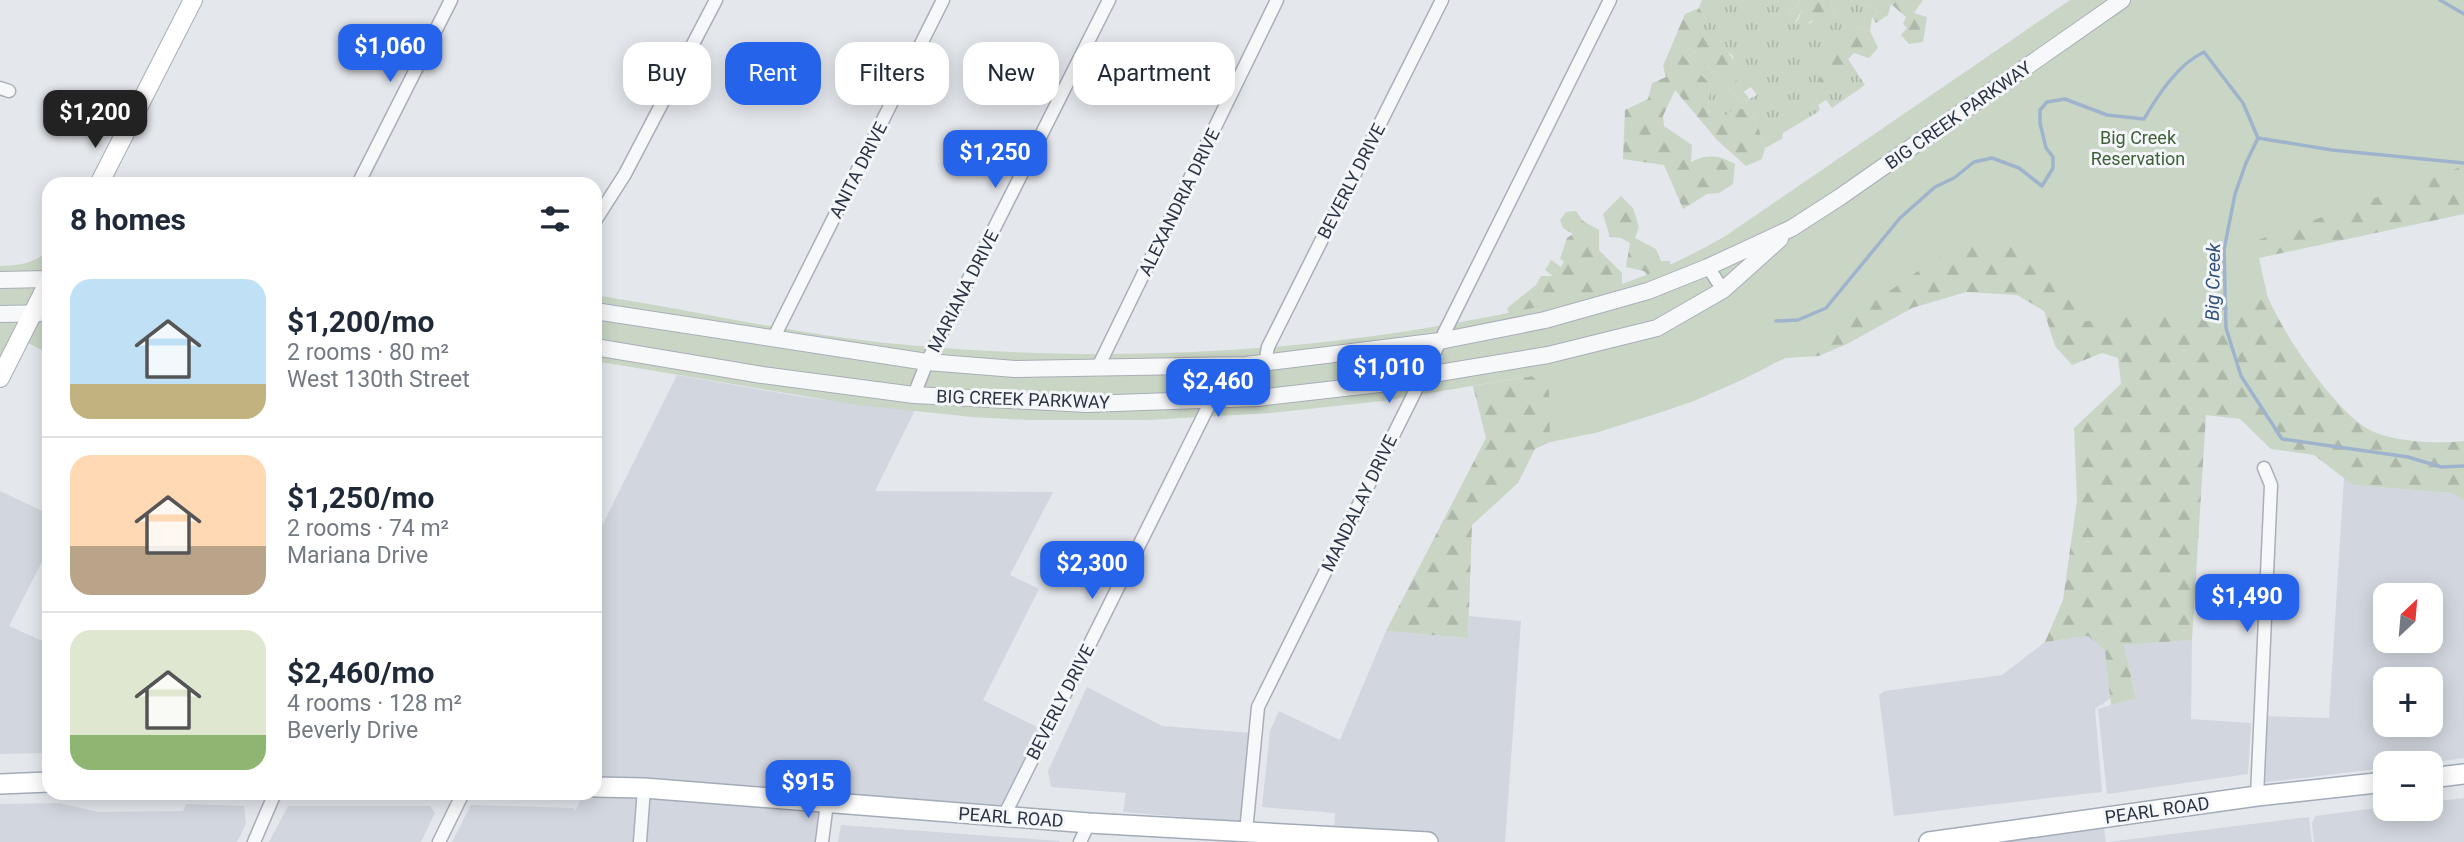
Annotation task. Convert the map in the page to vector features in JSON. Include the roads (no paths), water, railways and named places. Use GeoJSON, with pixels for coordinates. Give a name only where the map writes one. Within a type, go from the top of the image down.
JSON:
{"type":"FeatureCollection","features":[{"type":"Feature","properties":{"kind":"main road"},"geometry":{"type":"LineString","coordinates":[[103,177],[194,0]]}},
{"type":"Feature","properties":{"kind":"main road"},"geometry":{"type":"LineString","coordinates":[[0,378],[41,314]]}},
{"type":"Feature","properties":{"kind":"main road"},"geometry":{"type":"LineString","coordinates":[[2443,777],[2464,774]]}},
{"type":"Feature","properties":{"kind":"main road"},"geometry":{"type":"LineString","coordinates":[[0,784],[42,782]]}},
{"type":"Feature","properties":{"kind":"main road","name":"PEARL ROAD"},"geometry":{"type":"LineString","coordinates":[[1929,842],[2257,796],[2373,783]]}},
{"type":"Feature","properties":{"kind":"main road","name":"PEARL ROAD"},"geometry":{"type":"LineString","coordinates":[[602,787],[644,788],[1089,823],[1428,842]]}},
{"type":"Feature","properties":{"kind":"street"},"geometry":{"type":"LineString","coordinates":[[362,177],[451,0]]}},
{"type":"Feature","properties":{"kind":"street"},"geometry":{"type":"LineString","coordinates":[[602,210],[625,174],[716,0]]}},
{"type":"Feature","properties":{"kind":"street","name":"ANITA DRIVE"},"geometry":{"type":"LineString","coordinates":[[773,340],[943,0]]}},
{"type":"Feature","properties":{"kind":"street","name":"MARIANA DRIVE"},"geometry":{"type":"LineString","coordinates":[[914,395],[927,362],[1109,0]]}},
{"type":"Feature","properties":{"kind":"street","name":"ALEXANDRIA DRIVE"},"geometry":{"type":"LineString","coordinates":[[1098,367],[1277,0]]}},
{"type":"Feature","properties":{"kind":"street","name":"BEVERLY DRIVE"},"geometry":{"type":"LineString","coordinates":[[1265,363],[1269,344],[1441,0]]}},
{"type":"Feature","properties":{"kind":"street","name":"MANDALAY DRIVE"},"geometry":{"type":"LineString","coordinates":[[1247,832],[1258,706],[1610,0]]}},
{"type":"Feature","properties":{"kind":"street","name":"BIG CREEK PARKWAY"},"geometry":{"type":"LineString","coordinates":[[602,312],[927,362],[1015,369],[1210,368],[1440,341],[1571,313],[1648,291],[1792,228],[2122,0]]}},
{"type":"Feature","properties":{"kind":"street","name":"BIG CREEK PARKWAY"},"geometry":{"type":"LineString","coordinates":[[602,348],[762,375],[914,395],[1087,404],[1271,397],[1406,381],[1548,355],[1657,328],[1723,290],[1792,228]]}},
{"type":"Feature","properties":{"kind":"street"},"geometry":{"type":"LineString","coordinates":[[1708,267],[1723,290]]}},
{"type":"Feature","properties":{"kind":"street"},"geometry":{"type":"LineString","coordinates":[[0,280],[42,280]]}},
{"type":"Feature","properties":{"kind":"street"},"geometry":{"type":"LineString","coordinates":[[0,314],[41,314]]}},
{"type":"Feature","properties":{"kind":"street","name":"BEVERLY DRIVE"},"geometry":{"type":"LineString","coordinates":[[1003,816],[1210,401]]}},
{"type":"Feature","properties":{"kind":"street"},"geometry":{"type":"LineString","coordinates":[[2257,796],[2271,485],[2264,468]]}},
{"type":"Feature","properties":{"kind":"street"},"geometry":{"type":"LineString","coordinates":[[640,842],[644,788]]}},
{"type":"Feature","properties":{"kind":"street"},"geometry":{"type":"LineString","coordinates":[[254,842],[272,800]]}},
{"type":"Feature","properties":{"kind":"street"},"geometry":{"type":"LineString","coordinates":[[439,842],[460,800]]}},
{"type":"Feature","properties":{"kind":"street"},"geometry":{"type":"LineString","coordinates":[[822,842],[827,803]]}},
{"type":"Feature","properties":{"kind":"street"},"geometry":{"type":"LineString","coordinates":[[1080,842],[1089,823]]}},
{"type":"Feature","properties":{"kind":"waterway","name":"Big Creek"},"geometry":{"type":"LineString","coordinates":[[2440,0],[2464,14]]}},
{"type":"Feature","properties":{"kind":"waterway"},"geometry":{"type":"LineString","coordinates":[[1776,321],[1798,320],[1826,308],[1900,218],[1935,187],[1954,178],[1974,162],[1992,158],[2019,168],[2042,186],[2053,168],[2053,157],[2046,148],[2040,123],[2040,110],[2047,102],[2065,99],[2107,115],[2144,119],[2177,72],[2204,52],[2243,103],[2258,138]]}},
{"type":"Feature","properties":{"kind":"waterway","name":"Big Creek"},"geometry":{"type":"LineString","coordinates":[[2464,163],[2332,150],[2258,138],[2235,194],[2224,250],[2226,328],[2241,376],[2282,439],[2408,457],[2441,467],[2464,466]]}},
{"type":"Feature","properties":{"kind":"park label","name":"Big Creek Reservation"},"geometry":{"type":"Point","coordinates":[2138,147]}}]}
